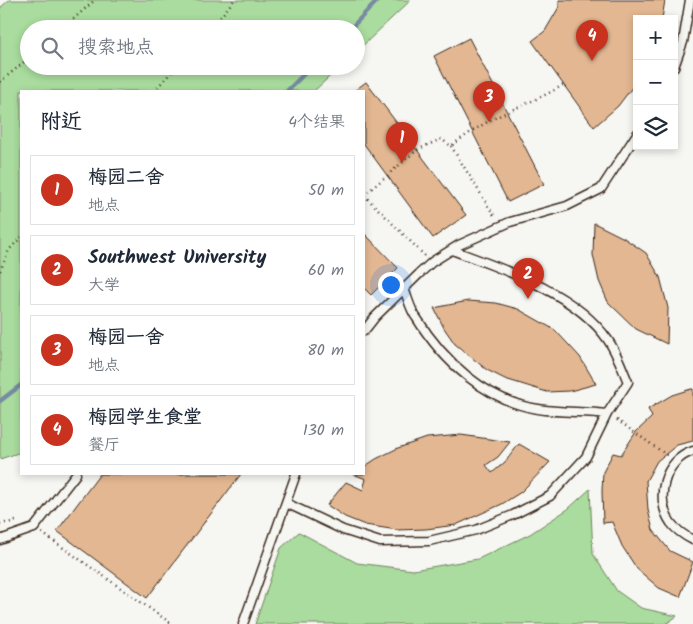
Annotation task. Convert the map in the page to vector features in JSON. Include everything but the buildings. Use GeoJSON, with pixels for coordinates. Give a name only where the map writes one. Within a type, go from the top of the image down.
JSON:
{"type":"FeatureCollection","features":[{"type":"Feature","properties":{"kind":"lane"},"geometry":{"type":"LineString","coordinates":[[676,60],[682,42],[690,0]]}},
{"type":"Feature","properties":{"kind":"lane"},"geometry":{"type":"LineString","coordinates":[[365,330],[375,317],[432,262],[452,250],[510,222],[566,206],[601,189],[633,140]]}},
{"type":"Feature","properties":{"kind":"lane"},"geometry":{"type":"LineString","coordinates":[[286,502],[343,530],[380,542],[429,541],[476,530],[550,496],[586,457],[607,414],[628,382],[608,340],[587,316],[552,293],[524,277],[452,250]]}},
{"type":"Feature","properties":{"kind":"lane"},"geometry":{"type":"LineString","coordinates":[[404,289],[414,316],[433,342],[452,364],[486,390],[510,402],[539,410],[607,414]]}},
{"type":"Feature","properties":{"kind":"lane"},"geometry":{"type":"LineString","coordinates":[[693,451],[676,461],[666,475],[662,492],[664,508],[671,523],[683,535],[693,540]]}},
{"type":"Feature","properties":{"kind":"lane"},"geometry":{"type":"LineString","coordinates":[[0,540],[34,528],[75,475]]}},
{"type":"Feature","properties":{"kind":"lane"},"geometry":{"type":"LineString","coordinates":[[243,624],[296,475]]}},
{"type":"Feature","properties":{"kind":"path"},"geometry":{"type":"LineString","coordinates":[[72,20],[95,0]]}},
{"type":"Feature","properties":{"kind":"path"},"geometry":{"type":"LineString","coordinates":[[218,20],[234,0]]}},
{"type":"Feature","properties":{"kind":"path"},"geometry":{"type":"LineString","coordinates":[[0,82],[20,65]]}},
{"type":"Feature","properties":{"kind":"path"},"geometry":{"type":"LineString","coordinates":[[155,90],[169,75]]}},
{"type":"Feature","properties":{"kind":"path"},"geometry":{"type":"LineString","coordinates":[[450,146],[472,131],[507,112],[546,96],[563,85]]}},
{"type":"Feature","properties":{"kind":"path"},"geometry":{"type":"LineString","coordinates":[[365,194],[417,150],[440,139],[450,146],[501,226]]}},
{"type":"Feature","properties":{"kind":"path"},"geometry":{"type":"LineString","coordinates":[[365,196],[432,262]]}},
{"type":"Feature","properties":{"kind":"path"},"geometry":{"type":"LineString","coordinates":[[0,271],[9,250],[20,238]]}},
{"type":"Feature","properties":{"kind":"path"},"geometry":{"type":"LineString","coordinates":[[607,414],[676,461]]}},
{"type":"Feature","properties":{"kind":"path"},"geometry":{"type":"LineString","coordinates":[[34,528],[172,624]]}},
{"type":"Feature","properties":{"kind":"green space"},"geometry":{"type":"Polygon","coordinates":[[[9,0],[411,0],[365,43],[365,20],[20,20],[20,75],[331,75],[315,90],[20,90],[20,452],[0,459],[0,8],[9,0]]]}},
{"type":"Feature","properties":{"kind":"green space"},"geometry":{"type":"Polygon","coordinates":[[[590,489],[593,554],[617,591],[641,608],[677,616],[666,624],[255,624],[281,548],[299,532],[357,563],[413,570],[478,559],[530,534],[568,509],[590,489]]]}},
{"type":"Feature","properties":{"kind":"waterway"},"geometry":{"type":"LineString","coordinates":[[359,20],[378,0]]}},
{"type":"Feature","properties":{"kind":"waterway"},"geometry":{"type":"LineString","coordinates":[[288,90],[303,75]]}},
{"type":"Feature","properties":{"kind":"waterway"},"geometry":{"type":"LineString","coordinates":[[0,401],[20,386]]}},
{"type":"Feature","properties":{"kind":"place","name":"梅园学生食堂"},"geometry":{"type":"Point","coordinates":[592,61]}},
{"type":"Feature","properties":{"kind":"place","name":"梅园一舍"},"geometry":{"type":"Point","coordinates":[489,122]}},
{"type":"Feature","properties":{"kind":"place","name":"梅园二舍"},"geometry":{"type":"Point","coordinates":[402,163]}},
{"type":"Feature","properties":{"kind":"place","name":"Southwest University"},"geometry":{"type":"Point","coordinates":[528,299]}}]}
